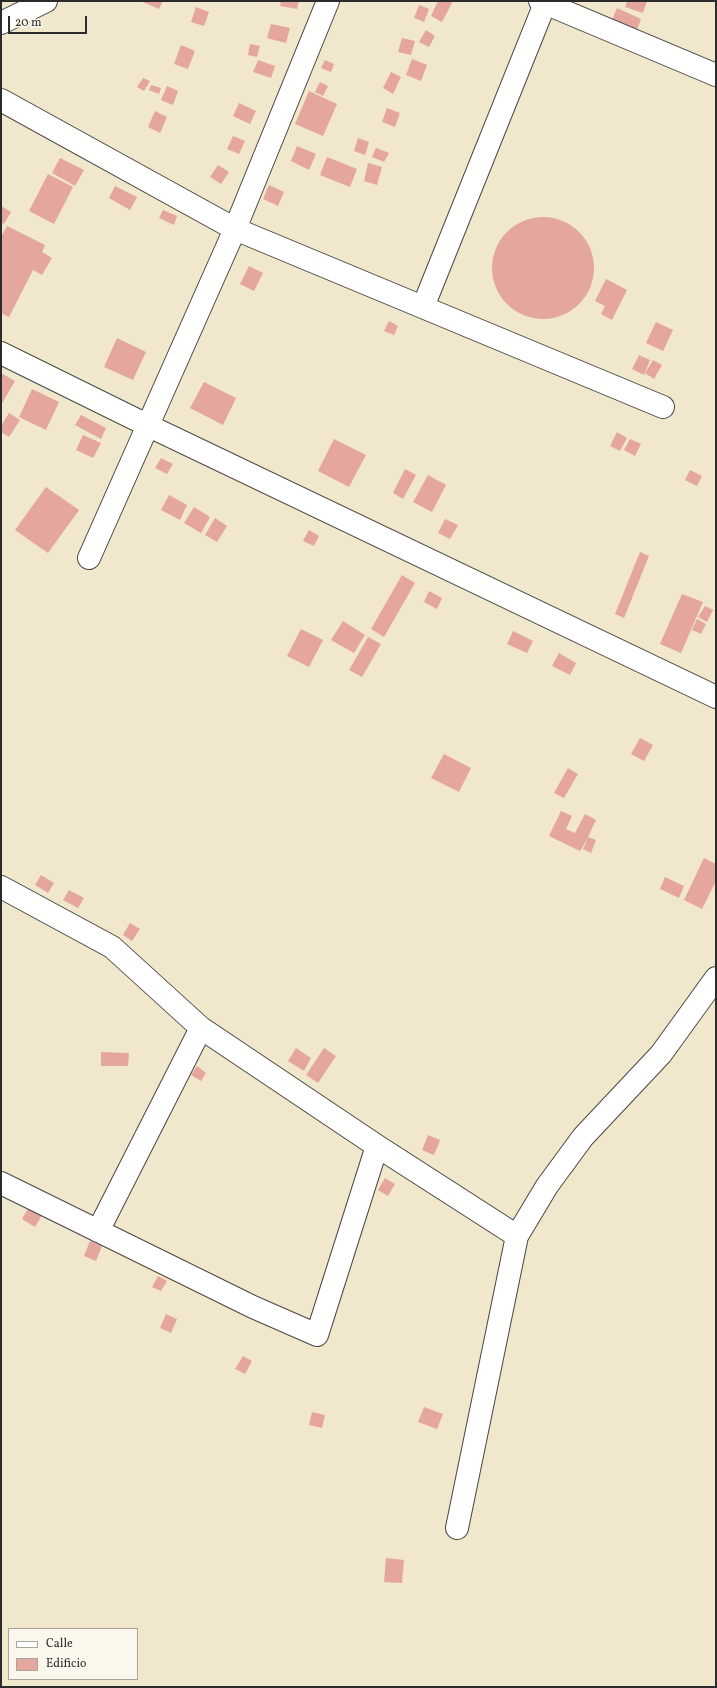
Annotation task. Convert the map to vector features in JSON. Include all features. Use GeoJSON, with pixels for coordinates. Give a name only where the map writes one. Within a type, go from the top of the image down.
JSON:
{"type":"FeatureCollection","features":[{"type":"Feature","properties":{"kind":"street"},"geometry":{"type":"LineString","coordinates":[[1,23],[46,1]]}},
{"type":"Feature","properties":{"kind":"street"},"geometry":{"type":"LineString","coordinates":[[89,558],[236,229],[328,1]]}},
{"type":"Feature","properties":{"kind":"street"},"geometry":{"type":"LineString","coordinates":[[422,307],[544,2],[716,75]]}},
{"type":"Feature","properties":{"kind":"street"},"geometry":{"type":"LineString","coordinates":[[1,100],[236,229],[662,407]]}},
{"type":"Feature","properties":{"kind":"street"},"geometry":{"type":"LineString","coordinates":[[1,353],[149,426],[716,697]]}},
{"type":"Feature","properties":{"kind":"street"},"geometry":{"type":"LineString","coordinates":[[1,887],[112,947],[201,1028],[377,1146],[517,1236]]}},
{"type":"Feature","properties":{"kind":"street"},"geometry":{"type":"LineString","coordinates":[[457,1528],[517,1236],[547,1186],[583,1137],[661,1054],[716,978]]}},
{"type":"Feature","properties":{"kind":"street"},"geometry":{"type":"LineString","coordinates":[[98,1231],[201,1028]]}},
{"type":"Feature","properties":{"kind":"street"},"geometry":{"type":"LineString","coordinates":[[1,1183],[252,1307],[317,1335],[377,1146]]}},
{"type":"Feature","properties":{"kind":"building"},"geometry":{"type":"Polygon","coordinates":[[[140,1],[163,1],[159,9],[140,1]]]}},
{"type":"Feature","properties":{"kind":"building"},"geometry":{"type":"Polygon","coordinates":[[[281,1],[299,1],[297,9],[280,6],[281,1]]]}},
{"type":"Feature","properties":{"kind":"building"},"geometry":{"type":"Polygon","coordinates":[[[438,1],[453,1],[442,22],[431,16],[438,1]]]}},
{"type":"Feature","properties":{"kind":"building"},"geometry":{"type":"Polygon","coordinates":[[[627,1],[647,1],[643,13],[625,7],[627,1]]]}},
{"type":"Feature","properties":{"kind":"building"},"geometry":{"type":"Polygon","coordinates":[[[419,5],[429,9],[424,22],[414,18],[419,5]]]}},
{"type":"Feature","properties":{"kind":"building"},"geometry":{"type":"Polygon","coordinates":[[[196,7],[209,12],[204,26],[191,22],[196,7]]]}},
{"type":"Feature","properties":{"kind":"building"},"geometry":{"type":"Polygon","coordinates":[[[617,8],[641,19],[637,30],[612,20],[617,8]]]}},
{"type":"Feature","properties":{"kind":"building"},"geometry":{"type":"Polygon","coordinates":[[[271,24],[290,28],[286,43],[267,38],[271,24]]]}},
{"type":"Feature","properties":{"kind":"building"},"geometry":{"type":"Polygon","coordinates":[[[426,30],[435,36],[429,47],[419,42],[426,30]]]}},
{"type":"Feature","properties":{"kind":"building"},"geometry":{"type":"Polygon","coordinates":[[[402,38],[415,41],[411,55],[398,52],[402,38]]]}},
{"type":"Feature","properties":{"kind":"building"},"geometry":{"type":"Polygon","coordinates":[[[250,44],[260,46],[257,57],[248,55],[250,44]]]}},
{"type":"Feature","properties":{"kind":"building"},"geometry":{"type":"Polygon","coordinates":[[[181,45],[195,51],[188,69],[174,64],[181,45]]]}},
{"type":"Feature","properties":{"kind":"building"},"geometry":{"type":"Polygon","coordinates":[[[412,59],[427,65],[421,81],[406,75],[412,59]]]}},
{"type":"Feature","properties":{"kind":"building"},"geometry":{"type":"Polygon","coordinates":[[[258,60],[275,66],[271,78],[253,72],[258,60]]]}},
{"type":"Feature","properties":{"kind":"building"},"geometry":{"type":"Polygon","coordinates":[[[325,60],[334,64],[331,72],[321,68],[325,60]]]}},
{"type":"Feature","properties":{"kind":"building"},"geometry":{"type":"Polygon","coordinates":[[[391,72],[401,77],[393,94],[383,88],[391,72]]]}},
{"type":"Feature","properties":{"kind":"building"},"geometry":{"type":"Polygon","coordinates":[[[143,78],[150,81],[144,91],[137,87],[143,78]]]}},
{"type":"Feature","properties":{"kind":"building"},"geometry":{"type":"Polygon","coordinates":[[[320,82],[328,86],[323,96],[315,92],[320,82]]]}},
{"type":"Feature","properties":{"kind":"building"},"geometry":{"type":"Polygon","coordinates":[[[151,85],[161,88],[159,94],[149,90],[151,85]]]}},
{"type":"Feature","properties":{"kind":"building"},"geometry":{"type":"Polygon","coordinates":[[[167,86],[178,91],[173,105],[161,100],[167,86]]]}},
{"type":"Feature","properties":{"kind":"building"},"geometry":{"type":"Polygon","coordinates":[[[309,91],[337,104],[323,136],[295,124],[309,91]]]}},
{"type":"Feature","properties":{"kind":"building"},"geometry":{"type":"Polygon","coordinates":[[[239,103],[256,111],[250,124],[233,116],[239,103]]]}},
{"type":"Feature","properties":{"kind":"building"},"geometry":{"type":"Polygon","coordinates":[[[387,108],[400,113],[395,127],[382,122],[387,108]]]}},
{"type":"Feature","properties":{"kind":"building"},"geometry":{"type":"Polygon","coordinates":[[[155,111],[167,117],[160,133],[148,127],[155,111]]]}},
{"type":"Feature","properties":{"kind":"building"},"geometry":{"type":"Polygon","coordinates":[[[233,136],[245,141],[239,154],[227,149],[233,136]]]}},
{"type":"Feature","properties":{"kind":"building"},"geometry":{"type":"Polygon","coordinates":[[[358,138],[369,142],[365,155],[354,151],[358,138]]]}},
{"type":"Feature","properties":{"kind":"building"},"geometry":{"type":"Polygon","coordinates":[[[297,146],[316,154],[309,170],[291,161],[297,146]]]}},
{"type":"Feature","properties":{"kind":"building"},"geometry":{"type":"Polygon","coordinates":[[[376,148],[389,153],[384,162],[372,157],[376,148]]]}},
{"type":"Feature","properties":{"kind":"building"},"geometry":{"type":"Polygon","coordinates":[[[327,157],[357,169],[350,187],[320,175],[327,157]]]}},
{"type":"Feature","properties":{"kind":"building"},"geometry":{"type":"Polygon","coordinates":[[[60,158],[84,170],[75,186],[52,173],[60,158]]]}},
{"type":"Feature","properties":{"kind":"building"},"geometry":{"type":"Polygon","coordinates":[[[368,163],[382,167],[377,185],[364,181],[368,163]]]}},
{"type":"Feature","properties":{"kind":"building"},"geometry":{"type":"Polygon","coordinates":[[[218,165],[229,172],[221,184],[210,177],[218,165]]]}},
{"type":"Feature","properties":{"kind":"building"},"geometry":{"type":"Polygon","coordinates":[[[48,174],[73,187],[54,224],[29,211],[48,174]]]}},
{"type":"Feature","properties":{"kind":"building"},"geometry":{"type":"Polygon","coordinates":[[[269,185],[284,192],[278,206],[263,199],[269,185]]]}},
{"type":"Feature","properties":{"kind":"building"},"geometry":{"type":"Polygon","coordinates":[[[115,186],[137,197],[130,210],[109,198],[115,186]]]}},
{"type":"Feature","properties":{"kind":"building"},"geometry":{"type":"Polygon","coordinates":[[[1,206],[11,212],[4,224],[1,222],[1,206]]]}},
{"type":"Feature","properties":{"kind":"building"},"geometry":{"type":"Polygon","coordinates":[[[163,210],[177,216],[174,225],[159,218],[163,210]]]}},
{"type":"Feature","properties":{"kind":"building"},"geometry":{"type":"Polygon","coordinates":[[[543,217],[563,221],[571,225],[579,232],[586,240],[590,248],[594,268],[590,288],[586,296],[579,304],[571,311],[563,315],[543,319],[523,315],[515,311],[507,304],[500,296],[496,288],[492,268],[496,248],[500,240],[507,232],[515,225],[523,221],[543,217]]]}},
{"type":"Feature","properties":{"kind":"building"},"geometry":{"type":"Polygon","coordinates":[[[7,226],[45,245],[42,252],[52,258],[42,275],[33,270],[9,317],[1,313],[1,237],[7,226]]]}},
{"type":"Feature","properties":{"kind":"building"},"geometry":{"type":"Polygon","coordinates":[[[249,266],[263,273],[254,291],[240,284],[249,266]]]}},
{"type":"Feature","properties":{"kind":"building"},"geometry":{"type":"Polygon","coordinates":[[[606,279],[627,290],[612,320],[601,314],[605,306],[595,301],[606,279]]]}},
{"type":"Feature","properties":{"kind":"building"},"geometry":{"type":"Polygon","coordinates":[[[389,321],[398,326],[394,335],[384,331],[389,321]]]}},
{"type":"Feature","properties":{"kind":"building"},"geometry":{"type":"Polygon","coordinates":[[[656,322],[673,330],[663,351],[646,343],[656,322]]]}},
{"type":"Feature","properties":{"kind":"building"},"geometry":{"type":"Polygon","coordinates":[[[117,338],[146,352],[133,380],[104,367],[117,338]]]}},
{"type":"Feature","properties":{"kind":"building"},"geometry":{"type":"Polygon","coordinates":[[[639,355],[650,360],[644,375],[632,369],[639,355]]]}},
{"type":"Feature","properties":{"kind":"building"},"geometry":{"type":"Polygon","coordinates":[[[653,360],[662,365],[654,379],[645,373],[653,360]]]}},
{"type":"Feature","properties":{"kind":"building"},"geometry":{"type":"Polygon","coordinates":[[[1,373],[15,381],[1,405],[1,373]]]}},
{"type":"Feature","properties":{"kind":"building"},"geometry":{"type":"Polygon","coordinates":[[[204,382],[236,398],[223,425],[190,408],[204,382]]]}},
{"type":"Feature","properties":{"kind":"building"},"geometry":{"type":"Polygon","coordinates":[[[32,389],[59,402],[46,430],[19,417],[32,389]]]}},
{"type":"Feature","properties":{"kind":"building"},"geometry":{"type":"Polygon","coordinates":[[[9,413],[20,420],[9,437],[1,432],[1,426],[9,413]]]}},
{"type":"Feature","properties":{"kind":"building"},"geometry":{"type":"Polygon","coordinates":[[[81,415],[106,428],[101,439],[75,425],[81,415]]]}},
{"type":"Feature","properties":{"kind":"building"},"geometry":{"type":"Polygon","coordinates":[[[617,432],[627,438],[620,451],[610,446],[617,432]]]}},
{"type":"Feature","properties":{"kind":"building"},"geometry":{"type":"Polygon","coordinates":[[[83,435],[101,443],[93,458],[76,450],[83,435]]]}},
{"type":"Feature","properties":{"kind":"building"},"geometry":{"type":"Polygon","coordinates":[[[334,439],[366,455],[349,487],[318,471],[334,439]]]}},
{"type":"Feature","properties":{"kind":"building"},"geometry":{"type":"Polygon","coordinates":[[[630,439],[641,444],[635,456],[624,450],[630,439]]]}},
{"type":"Feature","properties":{"kind":"building"},"geometry":{"type":"Polygon","coordinates":[[[161,458],[173,464],[167,474],[155,468],[161,458]]]}},
{"type":"Feature","properties":{"kind":"building"},"geometry":{"type":"Polygon","coordinates":[[[405,469],[416,475],[403,499],[393,493],[405,469]]]}},
{"type":"Feature","properties":{"kind":"building"},"geometry":{"type":"Polygon","coordinates":[[[690,470],[702,476],[697,486],[685,480],[690,470]]]}},
{"type":"Feature","properties":{"kind":"building"},"geometry":{"type":"Polygon","coordinates":[[[428,475],[446,485],[432,512],[413,502],[428,475]]]}},
{"type":"Feature","properties":{"kind":"building"},"geometry":{"type":"Polygon","coordinates":[[[46,487],[79,510],[48,553],[15,530],[46,487]]]}},
{"type":"Feature","properties":{"kind":"building"},"geometry":{"type":"Polygon","coordinates":[[[169,495],[187,505],[180,520],[161,510],[169,495]]]}},
{"type":"Feature","properties":{"kind":"building"},"geometry":{"type":"Polygon","coordinates":[[[194,507],[210,517],[201,533],[184,523],[194,507]]]}},
{"type":"Feature","properties":{"kind":"building"},"geometry":{"type":"Polygon","coordinates":[[[215,518],[227,526],[217,542],[205,535],[215,518]]]}},
{"type":"Feature","properties":{"kind":"building"},"geometry":{"type":"Polygon","coordinates":[[[445,519],[458,525],[450,539],[438,533],[445,519]]]}},
{"type":"Feature","properties":{"kind":"building"},"geometry":{"type":"Polygon","coordinates":[[[309,530],[319,536],[314,546],[303,541],[309,530]]]}},
{"type":"Feature","properties":{"kind":"building"},"geometry":{"type":"Polygon","coordinates":[[[640,552],[649,556],[624,618],[615,614],[640,552]]]}},
{"type":"Feature","properties":{"kind":"building"},"geometry":{"type":"Polygon","coordinates":[[[402,575],[415,583],[384,637],[371,629],[402,575]]]}},
{"type":"Feature","properties":{"kind":"building"},"geometry":{"type":"Polygon","coordinates":[[[429,591],[442,598],[437,609],[424,602],[429,591]]]}},
{"type":"Feature","properties":{"kind":"building"},"geometry":{"type":"Polygon","coordinates":[[[682,594],[703,602],[681,653],[660,644],[682,594]]]}},
{"type":"Feature","properties":{"kind":"building"},"geometry":{"type":"Polygon","coordinates":[[[705,606],[713,610],[707,622],[698,617],[705,606]]]}},
{"type":"Feature","properties":{"kind":"building"},"geometry":{"type":"Polygon","coordinates":[[[697,619],[706,624],[701,634],[692,630],[697,619]]]}},
{"type":"Feature","properties":{"kind":"building"},"geometry":{"type":"Polygon","coordinates":[[[343,621],[365,635],[354,653],[331,640],[343,621]]]}},
{"type":"Feature","properties":{"kind":"building"},"geometry":{"type":"Polygon","coordinates":[[[301,629],[323,640],[309,667],[287,656],[301,629]]]}},
{"type":"Feature","properties":{"kind":"building"},"geometry":{"type":"Polygon","coordinates":[[[513,631],[533,641],[527,653],[507,644],[513,631]]]}},
{"type":"Feature","properties":{"kind":"building"},"geometry":{"type":"Polygon","coordinates":[[[368,637],[381,644],[362,677],[349,670],[368,637]]]}},
{"type":"Feature","properties":{"kind":"building"},"geometry":{"type":"Polygon","coordinates":[[[559,653],[576,663],[570,675],[552,666],[559,653]]]}},
{"type":"Feature","properties":{"kind":"building"},"geometry":{"type":"Polygon","coordinates":[[[640,738],[653,745],[644,761],[631,754],[640,738]]]}},
{"type":"Feature","properties":{"kind":"building"},"geometry":{"type":"Polygon","coordinates":[[[444,754],[471,768],[459,792],[431,778],[444,754]]]}},
{"type":"Feature","properties":{"kind":"building"},"geometry":{"type":"Polygon","coordinates":[[[568,768],[578,774],[564,798],[554,793],[568,768]]]}},
{"type":"Feature","properties":{"kind":"building"},"geometry":{"type":"Polygon","coordinates":[[[561,811],[572,816],[566,829],[575,833],[585,814],[596,820],[588,837],[596,840],[591,853],[583,849],[588,838],[580,851],[549,836],[561,811]]]}},
{"type":"Feature","properties":{"kind":"building"},"geometry":{"type":"Polygon","coordinates":[[[704,858],[716,864],[716,881],[702,909],[684,900],[704,858]]]}},
{"type":"Feature","properties":{"kind":"building"},"geometry":{"type":"Polygon","coordinates":[[[41,875],[54,883],[48,893],[35,885],[41,875]]]}},
{"type":"Feature","properties":{"kind":"building"},"geometry":{"type":"Polygon","coordinates":[[[665,877],[684,886],[679,898],[660,889],[665,877]]]}},
{"type":"Feature","properties":{"kind":"building"},"geometry":{"type":"Polygon","coordinates":[[[69,890],[84,898],[78,908],[63,900],[69,890]]]}},
{"type":"Feature","properties":{"kind":"building"},"geometry":{"type":"Polygon","coordinates":[[[130,923],[140,929],[132,941],[123,935],[130,923]]]}},
{"type":"Feature","properties":{"kind":"building"},"geometry":{"type":"Polygon","coordinates":[[[296,1048],[311,1058],[304,1071],[288,1061],[296,1048]]]}},
{"type":"Feature","properties":{"kind":"building"},"geometry":{"type":"Polygon","coordinates":[[[324,1048],[336,1056],[318,1083],[306,1075],[324,1048]]]}},
{"type":"Feature","properties":{"kind":"building"},"geometry":{"type":"Polygon","coordinates":[[[101,1052],[129,1053],[128,1066],[101,1066],[101,1052]]]}},
{"type":"Feature","properties":{"kind":"building"},"geometry":{"type":"Polygon","coordinates":[[[197,1066],[206,1073],[201,1081],[191,1075],[197,1066]]]}},
{"type":"Feature","properties":{"kind":"building"},"geometry":{"type":"Polygon","coordinates":[[[428,1135],[440,1140],[434,1155],[422,1150],[428,1135]]]}},
{"type":"Feature","properties":{"kind":"building"},"geometry":{"type":"Polygon","coordinates":[[[385,1178],[395,1184],[388,1196],[378,1190],[385,1178]]]}},
{"type":"Feature","properties":{"kind":"building"},"geometry":{"type":"Polygon","coordinates":[[[29,1207],[42,1215],[35,1227],[22,1219],[29,1207]]]}},
{"type":"Feature","properties":{"kind":"building"},"geometry":{"type":"Polygon","coordinates":[[[90,1241],[102,1246],[96,1261],[84,1256],[90,1241]]]}},
{"type":"Feature","properties":{"kind":"building"},"geometry":{"type":"Polygon","coordinates":[[[158,1276],[167,1281],[161,1291],[152,1287],[158,1276]]]}},
{"type":"Feature","properties":{"kind":"building"},"geometry":{"type":"Polygon","coordinates":[[[166,1314],[177,1319],[171,1333],[160,1328],[166,1314]]]}},
{"type":"Feature","properties":{"kind":"building"},"geometry":{"type":"Polygon","coordinates":[[[243,1356],[252,1361],[245,1374],[235,1369],[243,1356]]]}},
{"type":"Feature","properties":{"kind":"building"},"geometry":{"type":"Polygon","coordinates":[[[424,1407],[443,1414],[437,1429],[418,1422],[424,1407]]]}},
{"type":"Feature","properties":{"kind":"building"},"geometry":{"type":"Polygon","coordinates":[[[312,1412],[325,1415],[322,1428],[309,1425],[312,1412]]]}},
{"type":"Feature","properties":{"kind":"building"},"geometry":{"type":"Polygon","coordinates":[[[386,1558],[404,1560],[402,1583],[384,1582],[386,1558]]]}}]}
